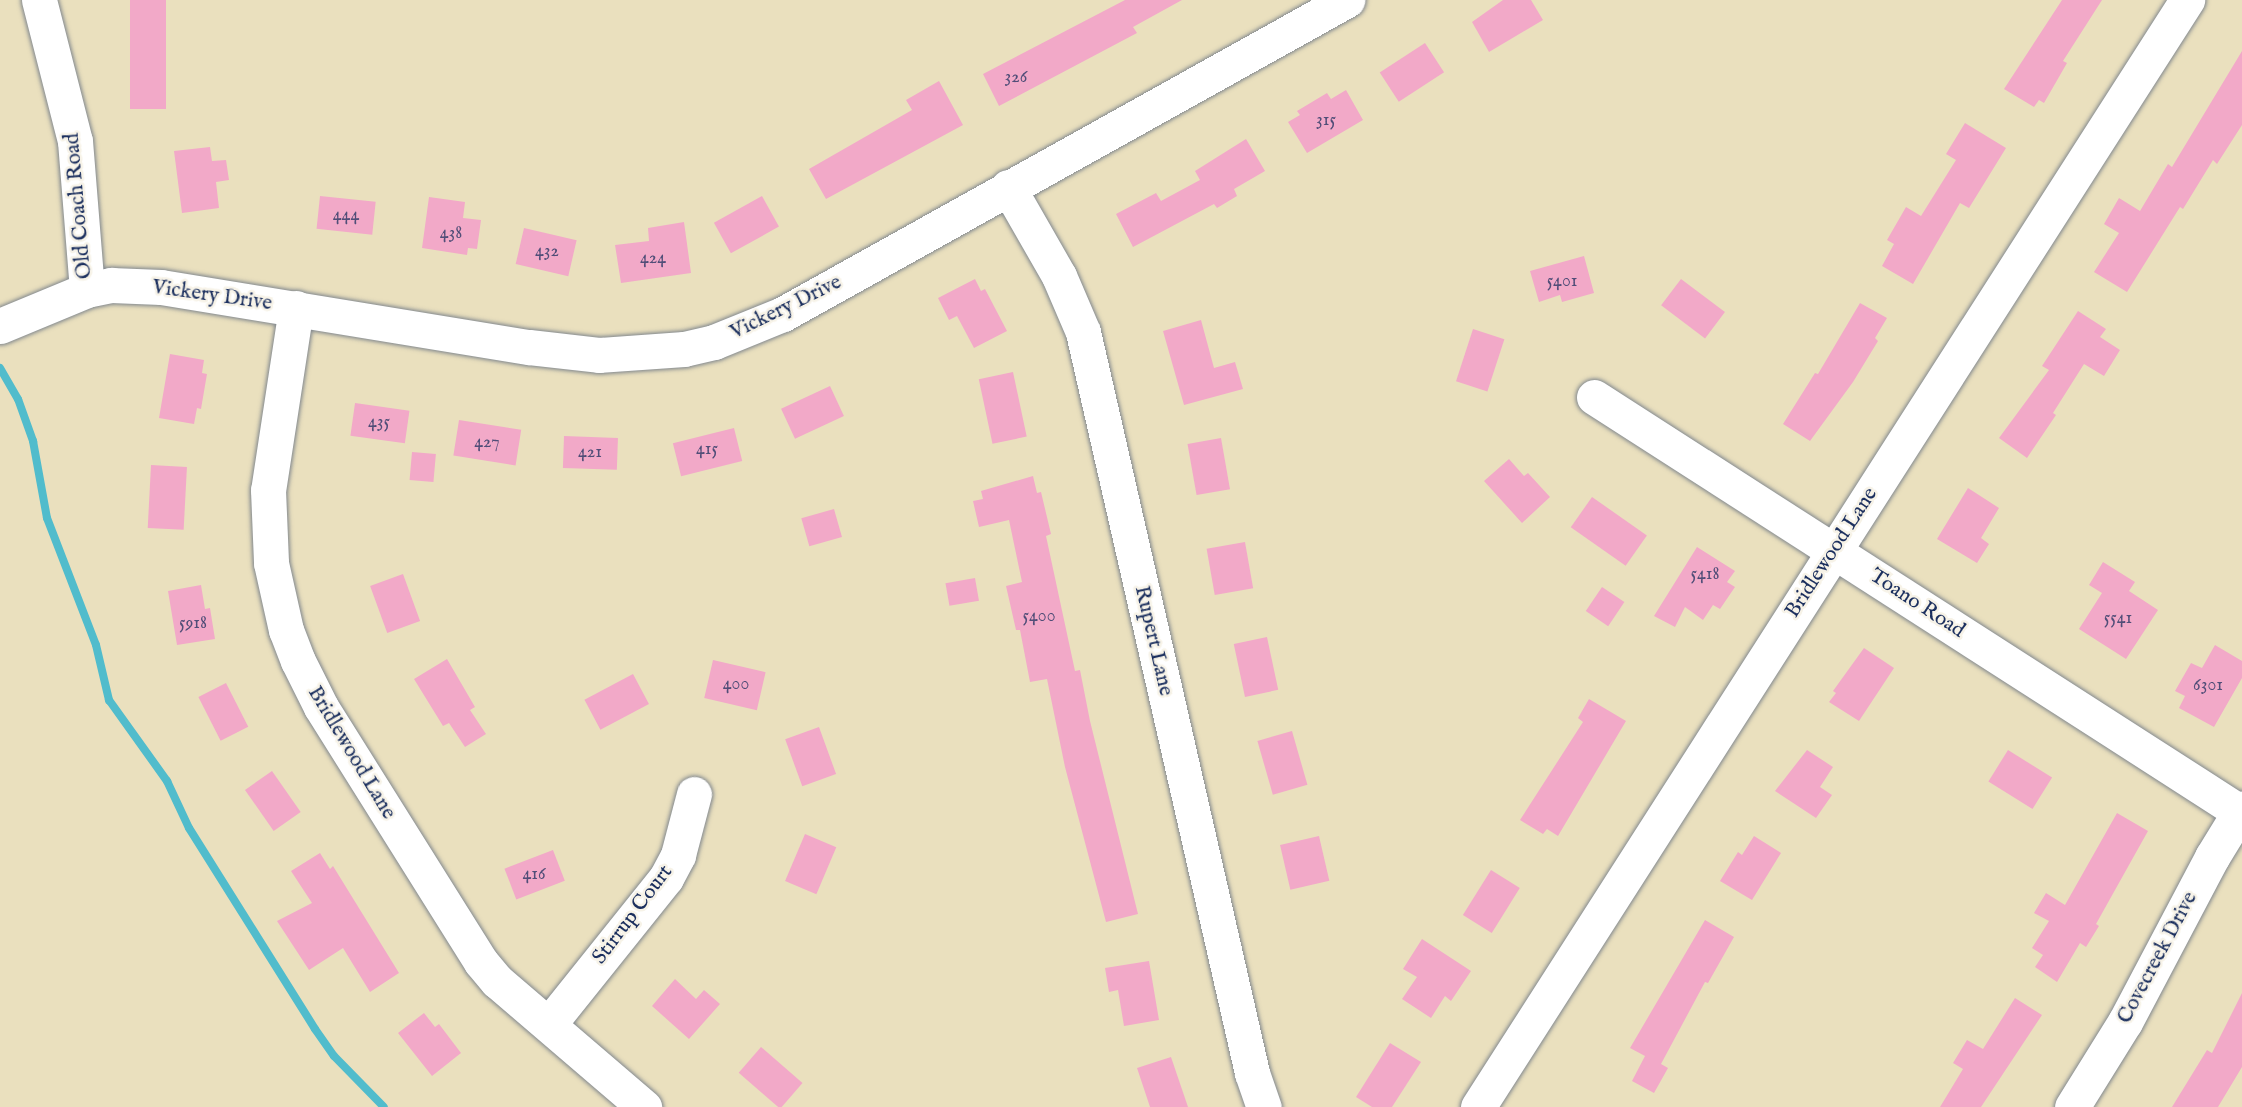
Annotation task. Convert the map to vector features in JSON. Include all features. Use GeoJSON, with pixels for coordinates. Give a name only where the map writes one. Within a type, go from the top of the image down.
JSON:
{"type":"FeatureCollection","features":[{"type":"Feature","properties":{"kind":"street","name":"Old Coach Road"},"geometry":{"type":"LineString","coordinates":[[39,0],[75,141],[87,290]]}},
{"type":"Feature","properties":{"kind":"street","name":"Vickery Drive"},"geometry":{"type":"LineString","coordinates":[[0,326],[87,290],[111,285],[161,287],[529,347],[600,355],[684,349],[714,342],[783,314],[1347,0]]}},
{"type":"Feature","properties":{"kind":"street","name":"Bridlewood Lane"},"geometry":{"type":"LineString","coordinates":[[1478,1107],[2187,0]]}},
{"type":"Feature","properties":{"kind":"street","name":"Rupert Lane"},"geometry":{"type":"LineString","coordinates":[[1008,187],[1059,276],[1083,332],[1252,1073],[1264,1107]]}},
{"type":"Feature","properties":{"kind":"street","name":"Bridlewood Lane"},"geometry":{"type":"LineString","coordinates":[[296,307],[268,490],[271,563],[286,630],[321,707],[462,935],[497,981],[644,1107]]}},
{"type":"Feature","properties":{"kind":"street","name":"Toano Road"},"geometry":{"type":"LineString","coordinates":[[1594,397],[2241,810]]}},
{"type":"Feature","properties":{"kind":"street","name":"Stirrup Court"},"geometry":{"type":"LineString","coordinates":[[549,1024],[666,878],[678,855],[694,794]]}},
{"type":"Feature","properties":{"kind":"street","name":"Covecreek Drive"},"geometry":{"type":"LineString","coordinates":[[2072,1107],[2125,1022],[2212,856],[2241,810]]}},
{"type":"Feature","properties":{"kind":"building"},"geometry":{"type":"Polygon","coordinates":[[[130,0],[166,0],[166,109],[130,109],[130,0]]]}},
{"type":"Feature","properties":{"kind":"building"},"geometry":{"type":"Polygon","coordinates":[[[1125,0],[1182,0],[1133,27],[1137,33],[999,106],[983,74],[1125,0]]]}},
{"type":"Feature","properties":{"kind":"building"},"geometry":{"type":"Polygon","coordinates":[[[1503,0],[1531,0],[1543,20],[1489,52],[1472,22],[1503,0]]]}},
{"type":"Feature","properties":{"kind":"building"},"geometry":{"type":"Polygon","coordinates":[[[2062,0],[2102,0],[2063,61],[2067,63],[2044,103],[2039,100],[2034,107],[2004,89],[2062,0]]]}},
{"type":"Feature","properties":{"kind":"building"},"geometry":{"type":"Polygon","coordinates":[[[1425,43],[1444,72],[1399,102],[1380,72],[1425,43]]]}},
{"type":"Feature","properties":{"kind":"building"},"geometry":{"type":"Polygon","coordinates":[[[2242,51],[2242,125],[2217,164],[2213,160],[2183,209],[2180,207],[2127,292],[2094,272],[2119,233],[2104,224],[2119,198],[2140,211],[2168,164],[2172,167],[2242,51]]]}},
{"type":"Feature","properties":{"kind":"building"},"geometry":{"type":"Polygon","coordinates":[[[939,81],[963,125],[826,199],[809,169],[912,110],[906,100],[939,81]]]}},
{"type":"Feature","properties":{"kind":"building"},"geometry":{"type":"Polygon","coordinates":[[[1346,90],[1363,120],[1307,153],[1288,122],[1300,115],[1297,111],[1327,93],[1331,99],[1346,90]]]}},
{"type":"Feature","properties":{"kind":"building"},"geometry":{"type":"Polygon","coordinates":[[[1965,123],[2006,148],[1969,208],[1960,203],[1913,284],[1882,266],[1894,244],[1887,240],[1906,207],[1921,216],[1956,160],[1946,154],[1965,123]]]}},
{"type":"Feature","properties":{"kind":"building"},"geometry":{"type":"Polygon","coordinates":[[[1246,139],[1265,171],[1234,189],[1237,196],[1217,208],[1214,204],[1133,247],[1116,214],[1156,193],[1161,201],[1200,180],[1195,171],[1246,139]]]}},
{"type":"Feature","properties":{"kind":"building"},"geometry":{"type":"Polygon","coordinates":[[[210,147],[212,161],[226,160],[229,180],[216,182],[219,208],[182,213],[174,151],[210,147]]]}},
{"type":"Feature","properties":{"kind":"building"},"geometry":{"type":"Polygon","coordinates":[[[320,196],[376,202],[372,235],[317,229],[320,196]]]}},
{"type":"Feature","properties":{"kind":"building"},"geometry":{"type":"Polygon","coordinates":[[[762,196],[779,227],[731,253],[714,223],[762,196]]]}},
{"type":"Feature","properties":{"kind":"building"},"geometry":{"type":"Polygon","coordinates":[[[429,197],[465,202],[463,218],[481,220],[477,249],[468,248],[467,255],[422,248],[429,197]]]}},
{"type":"Feature","properties":{"kind":"building"},"geometry":{"type":"Polygon","coordinates":[[[684,222],[691,273],[621,283],[615,245],[649,241],[648,228],[684,222]]]}},
{"type":"Feature","properties":{"kind":"building"},"geometry":{"type":"Polygon","coordinates":[[[524,228],[577,240],[568,276],[516,264],[524,228]]]}},
{"type":"Feature","properties":{"kind":"building"},"geometry":{"type":"Polygon","coordinates":[[[1584,256],[1594,293],[1562,302],[1560,295],[1539,302],[1530,271],[1584,256]]]}},
{"type":"Feature","properties":{"kind":"building"},"geometry":{"type":"Polygon","coordinates":[[[975,279],[981,291],[985,289],[1007,331],[974,348],[957,316],[949,320],[938,298],[975,279]]]}},
{"type":"Feature","properties":{"kind":"building"},"geometry":{"type":"Polygon","coordinates":[[[1681,279],[1725,312],[1705,338],[1661,305],[1681,279]]]}},
{"type":"Feature","properties":{"kind":"building"},"geometry":{"type":"Polygon","coordinates":[[[1860,303],[1887,318],[1875,338],[1878,341],[1853,382],[1810,441],[1783,424],[1815,373],[1818,374],[1860,303]]]}},
{"type":"Feature","properties":{"kind":"building"},"geometry":{"type":"Polygon","coordinates":[[[2078,311],[2106,329],[2100,337],[2120,350],[2104,376],[2084,364],[2053,413],[2056,415],[2027,458],[1999,438],[2049,370],[2042,366],[2078,311]]]}},
{"type":"Feature","properties":{"kind":"building"},"geometry":{"type":"Polygon","coordinates":[[[1201,320],[1214,368],[1235,362],[1243,389],[1184,405],[1163,331],[1201,320]]]}},
{"type":"Feature","properties":{"kind":"building"},"geometry":{"type":"Polygon","coordinates":[[[1473,329],[1504,339],[1487,392],[1456,381],[1473,329]]]}},
{"type":"Feature","properties":{"kind":"building"},"geometry":{"type":"Polygon","coordinates":[[[170,354],[204,360],[202,373],[207,374],[201,409],[197,408],[194,424],[159,418],[170,354]]]}},
{"type":"Feature","properties":{"kind":"building"},"geometry":{"type":"Polygon","coordinates":[[[1013,372],[1027,437],[992,444],[979,379],[1013,372]]]}},
{"type":"Feature","properties":{"kind":"building"},"geometry":{"type":"Polygon","coordinates":[[[830,386],[844,416],[795,439],[781,409],[830,386]]]}},
{"type":"Feature","properties":{"kind":"building"},"geometry":{"type":"Polygon","coordinates":[[[355,403],[409,411],[405,443],[350,436],[355,403]]]}},
{"type":"Feature","properties":{"kind":"building"},"geometry":{"type":"Polygon","coordinates":[[[459,420],[521,430],[516,465],[453,456],[459,420]]]}},
{"type":"Feature","properties":{"kind":"building"},"geometry":{"type":"Polygon","coordinates":[[[734,428],[742,461],[681,476],[673,443],[734,428]]]}},
{"type":"Feature","properties":{"kind":"building"},"geometry":{"type":"Polygon","coordinates":[[[564,436],[618,438],[617,470],[563,468],[564,436]]]}},
{"type":"Feature","properties":{"kind":"building"},"geometry":{"type":"Polygon","coordinates":[[[1221,438],[1230,489],[1197,495],[1188,444],[1221,438]]]}},
{"type":"Feature","properties":{"kind":"building"},"geometry":{"type":"Polygon","coordinates":[[[412,452],[436,454],[433,482],[410,480],[412,452]]]}},
{"type":"Feature","properties":{"kind":"building"},"geometry":{"type":"Polygon","coordinates":[[[1509,459],[1524,476],[1528,473],[1550,497],[1522,523],[1484,481],[1509,459]]]}},
{"type":"Feature","properties":{"kind":"building"},"geometry":{"type":"Polygon","coordinates":[[[151,465],[187,467],[184,530],[148,528],[151,465]]]}},
{"type":"Feature","properties":{"kind":"building"},"geometry":{"type":"Polygon","coordinates":[[[1033,476],[1037,493],[1041,492],[1051,534],[1046,536],[1075,671],[1080,670],[1138,914],[1106,922],[1065,767],[1047,679],[1030,682],[1020,630],[1016,630],[1006,586],[1022,582],[1009,520],[979,527],[973,501],[983,499],[981,491],[1033,476]]]}},
{"type":"Feature","properties":{"kind":"building"},"geometry":{"type":"Polygon","coordinates":[[[1968,488],[1999,508],[1981,538],[1989,544],[1977,563],[1937,539],[1968,488]]]}},
{"type":"Feature","properties":{"kind":"building"},"geometry":{"type":"Polygon","coordinates":[[[1592,497],[1647,535],[1626,566],[1571,527],[1592,497]]]}},
{"type":"Feature","properties":{"kind":"building"},"geometry":{"type":"Polygon","coordinates":[[[834,509],[842,537],[809,546],[801,518],[834,509]]]}},
{"type":"Feature","properties":{"kind":"building"},"geometry":{"type":"Polygon","coordinates":[[[1245,542],[1253,588],[1215,595],[1207,549],[1245,542]]]}},
{"type":"Feature","properties":{"kind":"building"},"geometry":{"type":"Polygon","coordinates":[[[1697,547],[1735,571],[1727,582],[1735,587],[1720,609],[1713,605],[1703,620],[1685,607],[1675,627],[1654,616],[1697,547]]]}},
{"type":"Feature","properties":{"kind":"building"},"geometry":{"type":"Polygon","coordinates":[[[2103,562],[2135,582],[2129,591],[2158,610],[2126,659],[2079,629],[2102,593],[2089,585],[2103,562]]]}},
{"type":"Feature","properties":{"kind":"building"},"geometry":{"type":"Polygon","coordinates":[[[403,574],[420,621],[387,633],[370,586],[403,574]]]}},
{"type":"Feature","properties":{"kind":"building"},"geometry":{"type":"Polygon","coordinates":[[[975,578],[979,601],[949,606],[945,583],[975,578]]]}},
{"type":"Feature","properties":{"kind":"building"},"geometry":{"type":"Polygon","coordinates":[[[201,585],[205,609],[210,608],[215,639],[177,645],[168,591],[201,585]]]}},
{"type":"Feature","properties":{"kind":"building"},"geometry":{"type":"Polygon","coordinates":[[[1602,587],[1624,602],[1608,626],[1586,611],[1602,587]]]}},
{"type":"Feature","properties":{"kind":"building"},"geometry":{"type":"Polygon","coordinates":[[[1267,637],[1278,690],[1245,697],[1234,644],[1267,637]]]}},
{"type":"Feature","properties":{"kind":"building"},"geometry":{"type":"Polygon","coordinates":[[[2215,645],[2242,661],[2242,678],[2214,727],[2179,708],[2185,696],[2175,691],[2191,663],[2202,668],[2215,645]]]}},
{"type":"Feature","properties":{"kind":"building"},"geometry":{"type":"Polygon","coordinates":[[[1864,648],[1894,668],[1859,721],[1829,702],[1836,693],[1833,691],[1864,648]]]}},
{"type":"Feature","properties":{"kind":"building"},"geometry":{"type":"Polygon","coordinates":[[[447,659],[475,707],[470,710],[486,734],[465,747],[449,723],[443,726],[414,679],[447,659]]]}},
{"type":"Feature","properties":{"kind":"building"},"geometry":{"type":"Polygon","coordinates":[[[713,660],[766,672],[757,710],[704,698],[713,660]]]}},
{"type":"Feature","properties":{"kind":"building"},"geometry":{"type":"Polygon","coordinates":[[[633,674],[649,704],[600,730],[584,700],[633,674]]]}},
{"type":"Feature","properties":{"kind":"building"},"geometry":{"type":"Polygon","coordinates":[[[226,683],[248,727],[221,741],[198,697],[226,683]]]}},
{"type":"Feature","properties":{"kind":"building"},"geometry":{"type":"Polygon","coordinates":[[[1589,699],[1626,721],[1558,836],[1547,829],[1543,834],[1520,820],[1583,722],[1578,718],[1589,699]]]}},
{"type":"Feature","properties":{"kind":"building"},"geometry":{"type":"Polygon","coordinates":[[[819,727],[836,774],[802,786],[785,739],[819,727]]]}},
{"type":"Feature","properties":{"kind":"building"},"geometry":{"type":"Polygon","coordinates":[[[1292,731],[1307,785],[1273,795],[1257,741],[1292,731]]]}},
{"type":"Feature","properties":{"kind":"building"},"geometry":{"type":"Polygon","coordinates":[[[1807,750],[1833,767],[1820,787],[1832,795],[1816,818],[1775,791],[1807,750]]]}},
{"type":"Feature","properties":{"kind":"building"},"geometry":{"type":"Polygon","coordinates":[[[2008,750],[2052,778],[2032,809],[1988,781],[2008,750]]]}},
{"type":"Feature","properties":{"kind":"building"},"geometry":{"type":"Polygon","coordinates":[[[272,771],[301,812],[274,831],[245,790],[272,771]]]}},
{"type":"Feature","properties":{"kind":"building"},"geometry":{"type":"Polygon","coordinates":[[[2117,813],[2148,831],[2096,924],[2099,926],[2086,947],[2080,943],[2057,982],[2035,967],[2043,955],[2032,948],[2049,921],[2034,913],[2046,893],[2065,905],[2117,813]]]}},
{"type":"Feature","properties":{"kind":"building"},"geometry":{"type":"Polygon","coordinates":[[[805,834],[836,847],[816,894],[785,881],[805,834]]]}},
{"type":"Feature","properties":{"kind":"building"},"geometry":{"type":"Polygon","coordinates":[[[1319,836],[1329,881],[1290,890],[1280,845],[1319,836]]]}},
{"type":"Feature","properties":{"kind":"building"},"geometry":{"type":"Polygon","coordinates":[[[1754,836],[1781,853],[1752,900],[1720,881],[1738,852],[1742,855],[1754,836]]]}},
{"type":"Feature","properties":{"kind":"building"},"geometry":{"type":"Polygon","coordinates":[[[553,850],[565,881],[516,899],[504,869],[553,850]]]}},
{"type":"Feature","properties":{"kind":"building"},"geometry":{"type":"Polygon","coordinates":[[[320,853],[330,869],[333,866],[399,973],[370,992],[343,948],[309,970],[277,921],[312,903],[291,871],[320,853]]]}},
{"type":"Feature","properties":{"kind":"building"},"geometry":{"type":"Polygon","coordinates":[[[1491,870],[1520,888],[1492,933],[1463,915],[1491,870]]]}},
{"type":"Feature","properties":{"kind":"building"},"geometry":{"type":"Polygon","coordinates":[[[1705,920],[1734,937],[1708,983],[1705,982],[1661,1064],[1668,1068],[1654,1093],[1632,1081],[1645,1056],[1630,1048],[1705,920]]]}},
{"type":"Feature","properties":{"kind":"building"},"geometry":{"type":"Polygon","coordinates":[[[1422,939],[1471,971],[1451,1001],[1445,996],[1431,1018],[1402,999],[1417,977],[1403,969],[1422,939]]]}},
{"type":"Feature","properties":{"kind":"building"},"geometry":{"type":"Polygon","coordinates":[[[1149,961],[1159,1020],[1124,1026],[1118,990],[1109,992],[1105,968],[1149,961]]]}},
{"type":"Feature","properties":{"kind":"building"},"geometry":{"type":"Polygon","coordinates":[[[675,979],[696,999],[704,990],[720,1004],[689,1039],[652,1006],[675,979]]]}},
{"type":"Feature","properties":{"kind":"building"},"geometry":{"type":"Polygon","coordinates":[[[2242,993],[2242,1067],[2218,1107],[2172,1107],[2207,1050],[2212,1053],[2242,993]]]}},
{"type":"Feature","properties":{"kind":"building"},"geometry":{"type":"Polygon","coordinates":[[[2015,998],[2042,1015],[1981,1107],[1940,1107],[1963,1069],[1953,1063],[1967,1040],[1983,1049],[2015,998]]]}},
{"type":"Feature","properties":{"kind":"building"},"geometry":{"type":"Polygon","coordinates":[[[424,1013],[435,1027],[439,1024],[461,1053],[432,1076],[398,1033],[424,1013]]]}},
{"type":"Feature","properties":{"kind":"building"},"geometry":{"type":"Polygon","coordinates":[[[1390,1043],[1421,1062],[1392,1107],[1372,1107],[1356,1097],[1390,1043]]]}},
{"type":"Feature","properties":{"kind":"building"},"geometry":{"type":"Polygon","coordinates":[[[761,1047],[803,1083],[782,1107],[778,1107],[739,1073],[761,1047]]]}},
{"type":"Feature","properties":{"kind":"building"},"geometry":{"type":"Polygon","coordinates":[[[1171,1057],[1188,1107],[1150,1107],[1137,1068],[1171,1057]]]}},
{"type":"Feature","properties":{"kind":"waterway"},"geometry":{"type":"LineString","coordinates":[[0,368],[18,399],[33,441],[47,518],[96,645],[109,700],[167,781],[189,828],[315,1029],[334,1056],[384,1107]]}}]}
